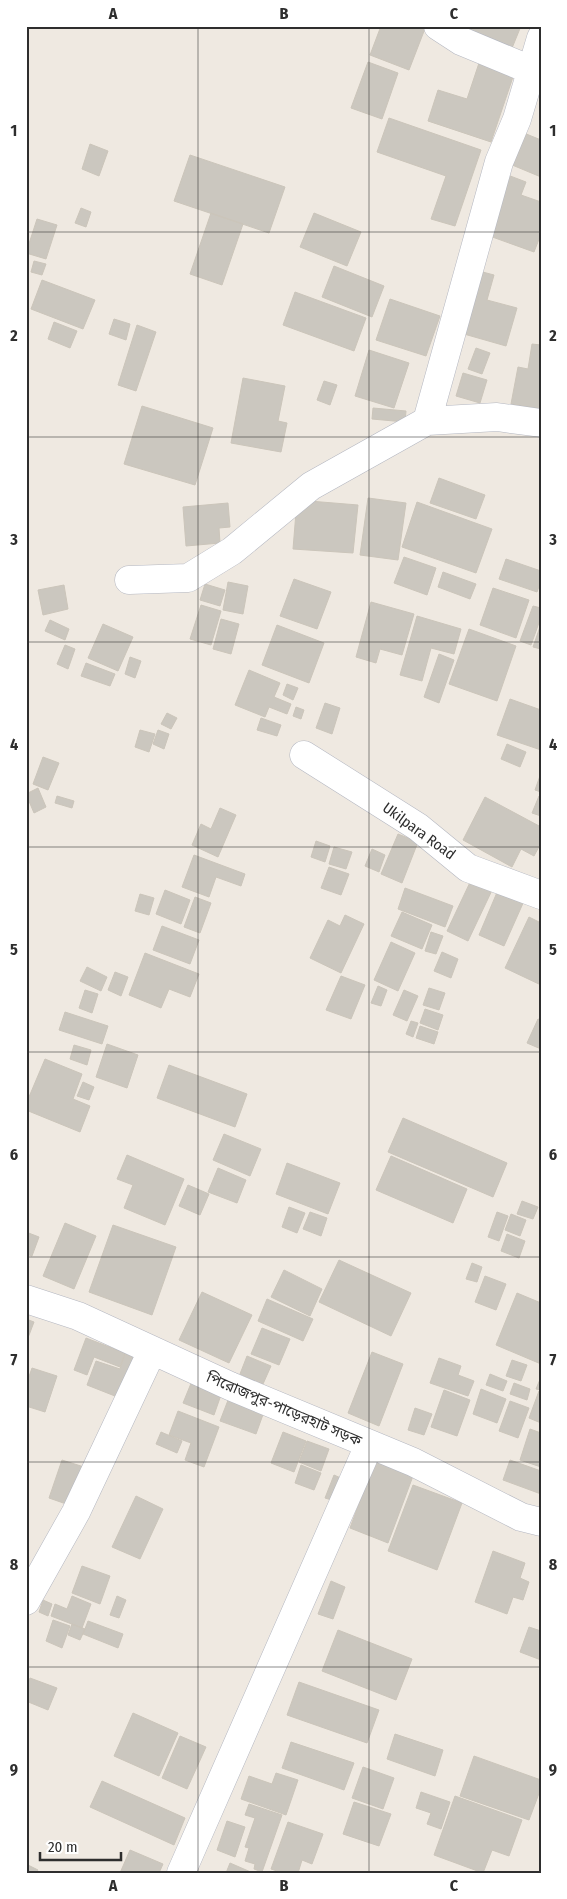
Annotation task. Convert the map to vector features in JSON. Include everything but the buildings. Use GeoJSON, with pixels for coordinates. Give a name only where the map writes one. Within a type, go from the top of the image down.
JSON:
{"type":"FeatureCollection","features":[{"type":"Feature","properties":{"kind":"street"},"geometry":{"type":"LineString","coordinates":[[438,26],[461,41],[531,70]]}},
{"type":"Feature","properties":{"kind":"street"},"geometry":{"type":"LineString","coordinates":[[428,421],[499,162],[517,119],[541,38]]}},
{"type":"Feature","properties":{"kind":"street"},"geometry":{"type":"LineString","coordinates":[[129,580],[188,578],[232,551],[311,486],[428,421],[497,417],[541,423]]}},
{"type":"Feature","properties":{"kind":"street","name":"Ukilpara Road"},"geometry":{"type":"LineString","coordinates":[[304,755],[418,827],[468,868],[541,895]]}},
{"type":"Feature","properties":{"kind":"street","name":"পিরোজপুর-পাড়েরহাট সড়ক"},"geometry":{"type":"LineString","coordinates":[[26,1299],[78,1316],[230,1386],[413,1462],[521,1517],[541,1522]]}},
{"type":"Feature","properties":{"kind":"street"},"geometry":{"type":"LineString","coordinates":[[26,1600],[76,1512],[152,1351]]}},
{"type":"Feature","properties":{"kind":"street"},"geometry":{"type":"LineString","coordinates":[[181,1873],[369,1445]]}}]}
